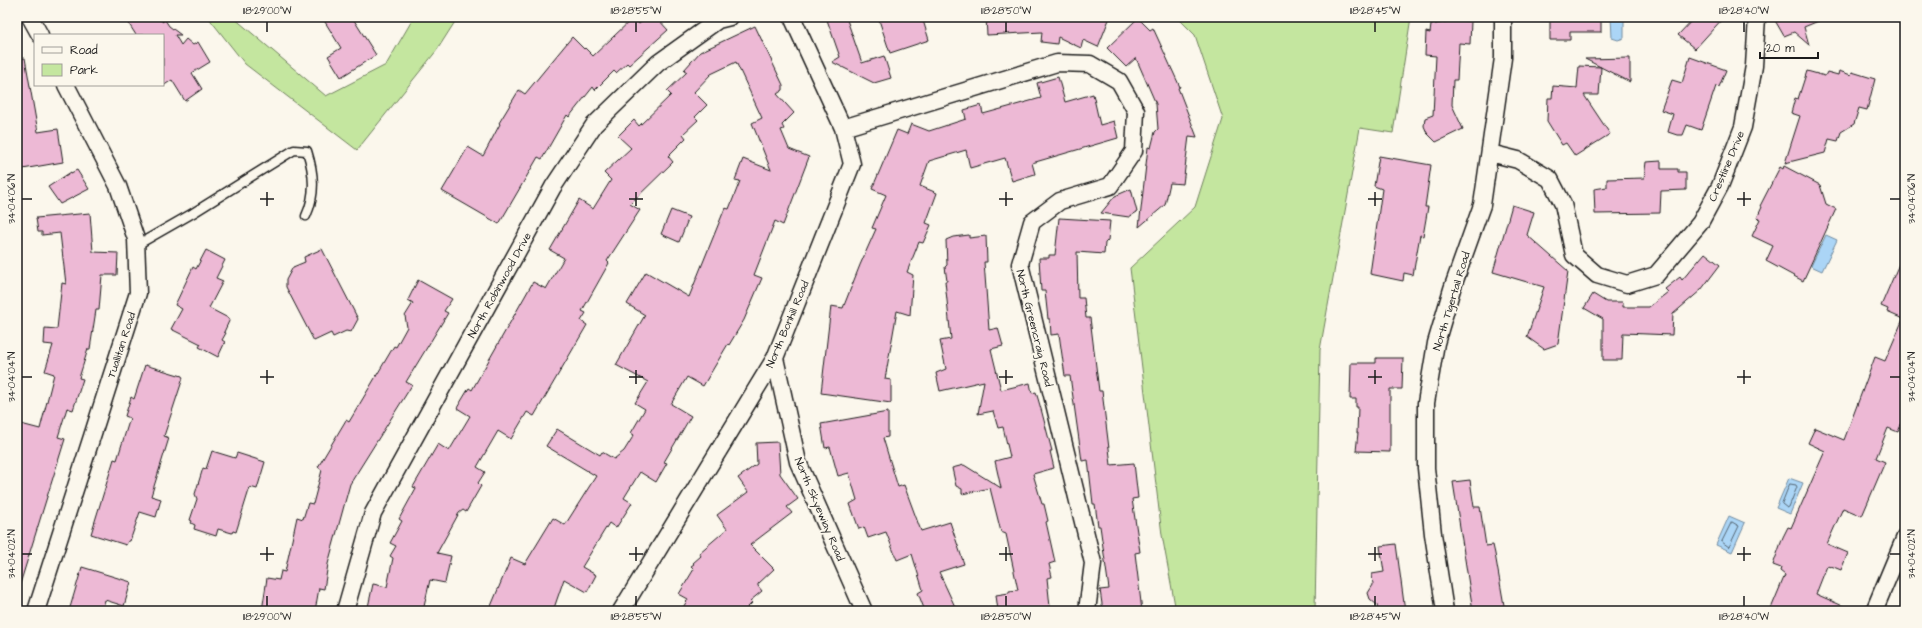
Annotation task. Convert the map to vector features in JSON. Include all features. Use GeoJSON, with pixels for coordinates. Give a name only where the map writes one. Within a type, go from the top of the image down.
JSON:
{"type":"FeatureCollection","features":[{"type":"Feature","properties":{"kind":"street"},"geometry":{"type":"LineString","coordinates":[[30,17],[39,34]]}},
{"type":"Feature","properties":{"kind":"street","name":"North Robinwood Drive"},"geometry":{"type":"LineString","coordinates":[[345,611],[373,513],[553,187],[594,124],[658,63],[718,20],[730,17]]}},
{"type":"Feature","properties":{"kind":"street","name":"North Bonhill Road"},"geometry":{"type":"LineString","coordinates":[[621,611],[775,358],[852,164],[843,128],[792,17]]}},
{"type":"Feature","properties":{"kind":"street","name":"North Tigertail Road"},"geometry":{"type":"LineString","coordinates":[[1445,611],[1433,534],[1426,468],[1426,403],[1436,343],[1452,289],[1482,205],[1503,58],[1503,17]]}},
{"type":"Feature","properties":{"kind":"street","name":"Crestline Drive"},"geometry":{"type":"LineString","coordinates":[[1490,153],[1518,160],[1550,178],[1563,204],[1574,255],[1597,275],[1627,284],[1656,275],[1700,223],[1720,186],[1743,127],[1754,66],[1757,17]]}},
{"type":"Feature","properties":{"kind":"street","name":"North Greencraig Road"},"geometry":{"type":"LineString","coordinates":[[843,128],[1057,64],[1090,64],[1119,81],[1136,111],[1134,151],[1110,186],[1060,201],[1032,222],[1020,264],[1092,563],[1087,611]]}},
{"type":"Feature","properties":{"kind":"street","name":"Tuallitan Road"},"geometry":{"type":"LineString","coordinates":[[36,611],[138,293],[136,239],[118,186],[67,86]]}},
{"type":"Feature","properties":{"kind":"street","name":"North Skyewiay Road"},"geometry":{"type":"LineString","coordinates":[[775,358],[798,462],[864,611]]}},
{"type":"Feature","properties":{"kind":"street"},"geometry":{"type":"LineString","coordinates":[[1874,611],[1905,537]]}},
{"type":"Feature","properties":{"kind":"lane"},"geometry":{"type":"LineString","coordinates":[[137,245],[193,213],[294,150],[307,151],[311,164],[314,185],[312,203],[306,216]]}},
{"type":"Feature","properties":{"kind":"green space"},"geometry":{"type":"Polygon","coordinates":[[[208,17],[233,17],[326,96],[386,65],[414,17],[458,17],[437,50],[357,150],[245,64],[208,17]]]}},
{"type":"Feature","properties":{"kind":"green space"},"geometry":{"type":"Polygon","coordinates":[[[1177,17],[1411,17],[1393,133],[1360,128],[1320,350],[1315,611],[1176,611],[1162,535],[1130,268],[1195,207],[1223,119],[1195,35],[1177,17]]]}},
{"type":"Feature","properties":{"kind":"water"},"geometry":{"type":"Polygon","coordinates":[[[1611,17],[1624,17],[1624,38],[1618,40],[1612,38],[1611,17]]]}},
{"type":"Feature","properties":{"kind":"water"},"geometry":{"type":"Polygon","coordinates":[[[1826,235],[1837,240],[1822,271],[1811,266],[1826,235]]]}},
{"type":"Feature","properties":{"kind":"water"},"geometry":{"type":"Polygon","coordinates":[[[1789,478],[1803,483],[1790,514],[1776,508],[1789,478]]]}},
{"type":"Feature","properties":{"kind":"water"},"geometry":{"type":"Polygon","coordinates":[[[1729,516],[1745,523],[1732,552],[1716,545],[1729,516]]]}},
{"type":"Feature","properties":{"kind":"building"},"geometry":{"type":"Polygon","coordinates":[[[134,17],[157,17],[163,22],[163,17],[169,26],[181,35],[175,35],[181,45],[186,39],[193,45],[198,42],[210,62],[192,73],[202,89],[185,101],[172,80],[164,85],[164,34],[135,34],[129,24],[134,17]]]}},
{"type":"Feature","properties":{"kind":"building"},"geometry":{"type":"Polygon","coordinates":[[[322,17],[352,17],[376,55],[341,77],[328,56],[341,48],[322,17]]]}},
{"type":"Feature","properties":{"kind":"building"},"geometry":{"type":"Polygon","coordinates":[[[647,17],[656,17],[668,30],[629,65],[627,63],[616,73],[614,71],[595,90],[593,87],[569,117],[567,115],[542,159],[538,157],[499,224],[442,191],[468,147],[483,156],[500,124],[499,123],[519,90],[525,94],[572,37],[593,56],[633,18],[639,24],[647,17]]]}},
{"type":"Feature","properties":{"kind":"building"},"geometry":{"type":"Polygon","coordinates":[[[826,17],[846,17],[862,63],[884,56],[891,78],[874,83],[832,62],[840,57],[826,17]]]}},
{"type":"Feature","properties":{"kind":"building"},"geometry":{"type":"Polygon","coordinates":[[[878,17],[922,17],[929,40],[890,53],[878,17]]]}},
{"type":"Feature","properties":{"kind":"building"},"geometry":{"type":"Polygon","coordinates":[[[986,17],[1110,17],[1098,47],[1083,40],[1081,48],[1058,37],[1057,44],[1041,42],[1042,32],[987,35],[986,17]]]}},
{"type":"Feature","properties":{"kind":"building"},"geometry":{"type":"Polygon","coordinates":[[[1550,17],[1601,17],[1601,32],[1570,32],[1570,40],[1550,40],[1550,17]]]}},
{"type":"Feature","properties":{"kind":"building"},"geometry":{"type":"Polygon","coordinates":[[[1695,17],[1724,17],[1695,49],[1678,35],[1695,17]]]}},
{"type":"Feature","properties":{"kind":"building"},"geometry":{"type":"Polygon","coordinates":[[[1773,17],[1828,17],[1804,27],[1809,45],[1794,32],[1784,36],[1773,17]]]}},
{"type":"Feature","properties":{"kind":"building"},"geometry":{"type":"Polygon","coordinates":[[[1138,18],[1150,30],[1153,28],[1180,87],[1178,88],[1197,137],[1189,136],[1183,184],[1170,183],[1165,205],[1139,227],[1148,147],[1151,148],[1155,132],[1158,129],[1156,104],[1136,58],[1126,67],[1107,48],[1138,18]]]}},
{"type":"Feature","properties":{"kind":"building"},"geometry":{"type":"Polygon","coordinates":[[[1453,20],[1471,21],[1470,44],[1459,43],[1457,80],[1453,80],[1452,105],[1463,129],[1436,142],[1427,133],[1424,126],[1425,118],[1433,115],[1436,56],[1425,55],[1426,32],[1430,33],[1431,25],[1453,20]]]}},
{"type":"Feature","properties":{"kind":"building"},"geometry":{"type":"Polygon","coordinates":[[[755,26],[783,85],[783,90],[777,94],[794,113],[782,125],[784,129],[781,130],[789,149],[809,157],[783,225],[775,221],[754,275],[762,278],[744,320],[703,386],[687,377],[671,404],[691,416],[664,462],[667,463],[656,482],[640,472],[624,498],[632,503],[616,528],[609,523],[582,567],[596,575],[587,592],[564,579],[553,611],[489,611],[511,558],[525,564],[553,518],[565,525],[596,476],[546,446],[557,429],[600,455],[602,452],[614,459],[624,451],[634,435],[631,433],[645,409],[635,403],[648,382],[616,365],[645,315],[627,304],[646,272],[689,297],[725,208],[729,209],[740,181],[735,180],[743,159],[771,170],[752,123],[762,118],[736,62],[711,74],[694,92],[707,105],[695,117],[698,120],[683,134],[686,138],[668,156],[673,162],[630,204],[640,210],[607,261],[609,263],[582,311],[586,313],[581,321],[587,325],[534,416],[527,412],[511,439],[498,431],[477,467],[485,472],[478,483],[481,486],[466,512],[463,510],[459,513],[437,553],[451,556],[445,583],[430,580],[423,611],[387,611],[368,607],[373,584],[387,587],[393,558],[390,556],[396,546],[390,543],[402,521],[399,519],[416,488],[413,487],[438,444],[449,451],[470,416],[457,408],[469,388],[472,390],[533,282],[546,289],[564,258],[550,250],[579,200],[593,209],[611,180],[604,173],[631,148],[618,136],[634,120],[639,126],[671,95],[667,91],[687,72],[684,70],[700,52],[755,26]]]}},
{"type":"Feature","properties":{"kind":"building"},"geometry":{"type":"Polygon","coordinates":[[[1690,57],[1726,70],[1719,87],[1716,86],[1701,130],[1687,125],[1683,135],[1677,135],[1668,132],[1673,114],[1661,110],[1672,80],[1682,83],[1690,57]]]}},
{"type":"Feature","properties":{"kind":"building"},"geometry":{"type":"Polygon","coordinates":[[[25,58],[38,132],[58,129],[63,162],[17,170],[17,59],[25,58]]]}},
{"type":"Feature","properties":{"kind":"building"},"geometry":{"type":"Polygon","coordinates":[[[1630,58],[1630,82],[1585,59],[1630,58]]]}},
{"type":"Feature","properties":{"kind":"building"},"geometry":{"type":"Polygon","coordinates":[[[1579,66],[1601,67],[1599,95],[1584,95],[1610,134],[1575,156],[1566,143],[1562,145],[1547,121],[1548,98],[1552,98],[1553,86],[1577,88],[1579,66]]]}},
{"type":"Feature","properties":{"kind":"building"},"geometry":{"type":"Polygon","coordinates":[[[1807,71],[1825,76],[1827,72],[1838,75],[1839,71],[1851,75],[1852,72],[1875,79],[1867,110],[1859,108],[1854,124],[1841,132],[1838,141],[1829,139],[1825,153],[1785,163],[1800,116],[1791,113],[1795,98],[1798,99],[1807,71]]]}},
{"type":"Feature","properties":{"kind":"building"},"geometry":{"type":"Polygon","coordinates":[[[1058,77],[1065,102],[1093,94],[1100,125],[1114,121],[1118,138],[1032,163],[1035,174],[1012,181],[1005,158],[970,168],[966,150],[929,161],[920,186],[937,193],[926,223],[931,225],[923,243],[919,242],[907,272],[913,275],[910,315],[897,311],[885,379],[891,380],[891,403],[821,393],[831,306],[843,308],[876,229],[872,228],[886,195],[872,189],[897,130],[907,134],[911,124],[929,131],[966,119],[964,110],[981,105],[983,114],[1041,98],[1037,83],[1058,77]]]}},
{"type":"Feature","properties":{"kind":"building"},"geometry":{"type":"Polygon","coordinates":[[[1379,156],[1431,165],[1425,207],[1428,207],[1423,236],[1420,235],[1413,275],[1404,273],[1403,281],[1370,274],[1382,189],[1374,186],[1379,156]]]}},
{"type":"Feature","properties":{"kind":"building"},"geometry":{"type":"Polygon","coordinates":[[[1661,161],[1661,169],[1678,169],[1678,172],[1686,172],[1686,190],[1661,191],[1660,213],[1595,214],[1594,189],[1607,187],[1607,179],[1644,178],[1646,162],[1661,161]]]}},
{"type":"Feature","properties":{"kind":"building"},"geometry":{"type":"Polygon","coordinates":[[[1784,166],[1820,185],[1826,204],[1836,209],[1803,281],[1766,261],[1773,246],[1752,236],[1760,219],[1757,218],[1762,207],[1760,206],[1780,167],[1783,169],[1784,166]]]}},
{"type":"Feature","properties":{"kind":"building"},"geometry":{"type":"Polygon","coordinates":[[[77,170],[89,189],[60,204],[48,187],[71,172],[77,170]]]}},
{"type":"Feature","properties":{"kind":"building"},"geometry":{"type":"Polygon","coordinates":[[[1131,189],[1137,212],[1129,217],[1101,213],[1115,196],[1131,189]]]}},
{"type":"Feature","properties":{"kind":"building"},"geometry":{"type":"Polygon","coordinates":[[[1512,205],[1534,212],[1527,235],[1568,271],[1558,344],[1544,349],[1527,337],[1544,287],[1493,272],[1512,205]]]}},
{"type":"Feature","properties":{"kind":"building"},"geometry":{"type":"Polygon","coordinates":[[[671,210],[689,217],[679,242],[661,234],[671,210]]]}},
{"type":"Feature","properties":{"kind":"building"},"geometry":{"type":"Polygon","coordinates":[[[90,213],[93,252],[118,253],[117,275],[102,275],[99,310],[96,310],[90,349],[88,349],[79,378],[83,379],[73,410],[67,408],[58,437],[65,439],[20,584],[17,583],[17,437],[21,424],[40,429],[54,374],[45,371],[53,345],[44,344],[45,328],[57,329],[62,283],[66,284],[60,233],[42,235],[42,232],[38,232],[36,218],[90,213]]]}},
{"type":"Feature","properties":{"kind":"building"},"geometry":{"type":"Polygon","coordinates":[[[1059,218],[1110,221],[1108,240],[1105,243],[1104,254],[1077,252],[1078,298],[1084,298],[1086,318],[1090,318],[1099,391],[1102,391],[1111,465],[1134,463],[1138,498],[1132,499],[1140,552],[1135,553],[1142,611],[1103,611],[1100,590],[1109,589],[1100,526],[1098,526],[1095,504],[1093,504],[1088,460],[1082,461],[1070,376],[1065,376],[1059,334],[1051,335],[1045,291],[1041,291],[1039,258],[1049,258],[1049,255],[1055,255],[1059,218]]]}},
{"type":"Feature","properties":{"kind":"building"},"geometry":{"type":"Polygon","coordinates":[[[969,235],[969,238],[986,236],[987,262],[984,262],[989,330],[998,328],[1003,346],[991,349],[1001,390],[1030,383],[1032,393],[1036,392],[1052,451],[1050,451],[1054,468],[1033,474],[1042,504],[1044,504],[1048,521],[1046,522],[1055,562],[1049,564],[1052,577],[1047,578],[1050,607],[1026,611],[998,611],[996,595],[1018,590],[1006,534],[1001,532],[990,488],[962,494],[962,489],[956,486],[952,468],[964,465],[1001,488],[995,461],[1010,457],[1003,427],[998,428],[993,411],[978,414],[984,381],[940,391],[936,373],[946,369],[940,341],[951,339],[945,281],[947,281],[945,267],[947,265],[946,240],[953,237],[969,235]]]}},
{"type":"Feature","properties":{"kind":"building"},"geometry":{"type":"Polygon","coordinates":[[[322,249],[358,319],[351,332],[346,331],[333,337],[331,333],[314,341],[286,287],[286,280],[293,267],[305,262],[304,257],[322,249]]]}},
{"type":"Feature","properties":{"kind":"building"},"geometry":{"type":"Polygon","coordinates":[[[206,250],[225,260],[216,278],[223,281],[209,308],[230,319],[224,332],[226,333],[222,340],[225,342],[218,357],[199,347],[201,344],[171,329],[182,309],[175,305],[193,267],[196,269],[206,250]]]}},
{"type":"Feature","properties":{"kind":"building"},"geometry":{"type":"Polygon","coordinates":[[[1905,250],[1905,415],[1898,432],[1888,428],[1876,458],[1885,462],[1862,516],[1843,508],[1827,544],[1848,553],[1841,570],[1827,566],[1816,594],[1854,611],[1770,611],[1785,575],[1780,571],[1781,568],[1773,565],[1783,537],[1788,527],[1791,528],[1825,451],[1808,443],[1815,428],[1844,440],[1875,357],[1885,361],[1903,319],[1887,312],[1888,309],[1881,306],[1905,250]]]}},
{"type":"Feature","properties":{"kind":"building"},"geometry":{"type":"Polygon","coordinates":[[[1705,253],[1720,265],[1701,290],[1673,314],[1672,335],[1623,333],[1622,360],[1603,360],[1603,319],[1584,308],[1593,294],[1606,302],[1623,302],[1623,307],[1649,307],[1668,292],[1665,289],[1680,277],[1682,280],[1705,253]]]}},
{"type":"Feature","properties":{"kind":"building"},"geometry":{"type":"Polygon","coordinates":[[[418,280],[452,299],[444,311],[448,313],[406,382],[412,385],[350,484],[328,564],[324,589],[319,588],[315,611],[262,611],[267,578],[279,580],[281,571],[285,572],[297,517],[303,519],[308,503],[313,504],[322,470],[318,467],[346,420],[349,422],[407,327],[405,316],[413,303],[408,300],[418,280]]]}},
{"type":"Feature","properties":{"kind":"building"},"geometry":{"type":"Polygon","coordinates":[[[1376,358],[1403,358],[1402,389],[1390,389],[1390,452],[1356,451],[1358,407],[1356,407],[1356,399],[1350,399],[1351,363],[1376,363],[1376,358]]]}},
{"type":"Feature","properties":{"kind":"building"},"geometry":{"type":"Polygon","coordinates":[[[145,365],[182,376],[183,378],[164,436],[169,438],[151,496],[161,499],[156,517],[140,512],[130,541],[128,541],[126,545],[91,534],[114,459],[117,460],[130,418],[125,416],[131,397],[134,399],[145,365]]]}},
{"type":"Feature","properties":{"kind":"building"},"geometry":{"type":"Polygon","coordinates":[[[888,412],[888,437],[883,438],[898,487],[904,485],[921,531],[950,522],[964,564],[939,572],[957,611],[925,611],[918,593],[923,590],[912,554],[897,560],[886,532],[868,538],[864,527],[859,529],[850,504],[857,500],[849,473],[838,476],[830,447],[825,448],[821,424],[888,412]]]}},
{"type":"Feature","properties":{"kind":"building"},"geometry":{"type":"Polygon","coordinates":[[[778,442],[780,474],[798,499],[787,507],[792,513],[750,545],[774,569],[758,584],[762,591],[750,601],[752,603],[744,611],[681,611],[688,599],[679,594],[694,569],[691,566],[701,556],[699,553],[727,529],[717,515],[748,492],[738,478],[757,464],[756,443],[778,442]]]}},
{"type":"Feature","properties":{"kind":"building"},"geometry":{"type":"Polygon","coordinates":[[[212,451],[235,458],[237,453],[265,462],[257,489],[250,487],[236,532],[233,531],[232,533],[218,529],[216,536],[194,529],[195,525],[191,523],[192,521],[190,520],[197,499],[195,494],[203,468],[206,469],[212,451]]]}},
{"type":"Feature","properties":{"kind":"building"},"geometry":{"type":"Polygon","coordinates":[[[1470,480],[1474,507],[1480,507],[1486,546],[1493,545],[1505,611],[1473,611],[1453,482],[1470,480]]]}},
{"type":"Feature","properties":{"kind":"building"},"geometry":{"type":"Polygon","coordinates":[[[1396,544],[1405,611],[1378,611],[1377,605],[1370,599],[1368,593],[1373,585],[1372,574],[1384,572],[1380,546],[1396,544]]]}},
{"type":"Feature","properties":{"kind":"building"},"geometry":{"type":"Polygon","coordinates":[[[82,567],[131,582],[124,606],[105,600],[102,611],[69,611],[82,567]]]}}]}
